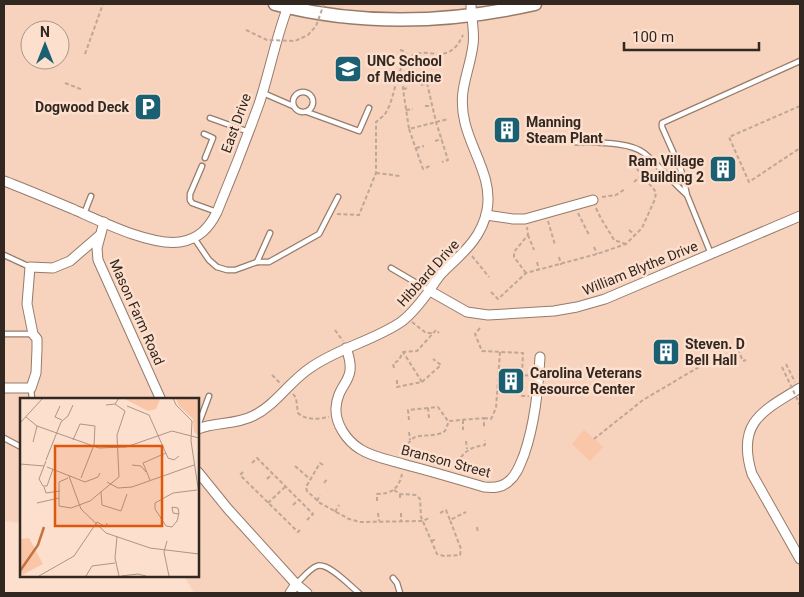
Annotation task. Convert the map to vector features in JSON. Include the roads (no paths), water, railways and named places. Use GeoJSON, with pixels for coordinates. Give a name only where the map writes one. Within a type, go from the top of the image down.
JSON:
{"type":"FeatureCollection","features":[{"type":"Feature","properties":{"kind":"street"},"geometry":{"type":"LineString","coordinates":[[284,5],[329,15],[425,19],[471,10],[535,4]]}},
{"type":"Feature","properties":{"kind":"street","name":"East Drive"},"geometry":{"type":"LineString","coordinates":[[194,238],[204,232],[211,224],[249,132],[282,22],[284,5]]}},
{"type":"Feature","properties":{"kind":"street","name":"Hibbard Drive"},"geometry":{"type":"LineString","coordinates":[[199,426],[240,421],[259,413],[268,407],[301,374],[334,352],[370,338],[399,323],[407,317],[442,273],[467,250],[479,234],[486,216],[487,184],[468,134],[462,109],[463,88],[473,44],[471,10]]}},
{"type":"Feature","properties":{"kind":"street"},"geometry":{"type":"LineString","coordinates":[[4,181],[144,237],[164,242],[180,242],[194,238]]}},
{"type":"Feature","properties":{"kind":"street"},"geometry":{"type":"LineString","coordinates":[[486,216],[513,220],[525,219],[593,200]]}},
{"type":"Feature","properties":{"kind":"street","name":"William Blythe Drive"},"geometry":{"type":"LineString","coordinates":[[430,290],[461,309],[474,314],[488,316],[554,311],[577,307],[605,299],[800,216]]}},
{"type":"Feature","properties":{"kind":"street","name":"Mason Farm Road"},"geometry":{"type":"LineString","coordinates":[[104,222],[97,248],[98,260],[160,398]]}},
{"type":"Feature","properties":{"kind":"street"},"geometry":{"type":"LineString","coordinates":[[4,388],[31,388],[36,373],[37,339],[34,334],[27,304],[30,267],[53,268],[70,261],[99,236]]}},
{"type":"Feature","properties":{"kind":"street","name":"Branson Street"},"geometry":{"type":"LineString","coordinates":[[346,348],[351,363],[351,374],[338,398],[336,416],[345,434],[360,450],[402,464],[493,488],[501,487],[510,481],[518,470],[528,442],[538,397],[540,357]]}},
{"type":"Feature","properties":{"kind":"street"},"geometry":{"type":"LineString","coordinates":[[799,389],[758,416],[751,428],[747,448],[748,463],[752,474],[800,559]]}},
{"type":"Feature","properties":{"kind":"street"},"geometry":{"type":"LineString","coordinates":[[199,473],[222,503],[296,584],[307,593]]}},
{"type":"Feature","properties":{"kind":"street"},"geometry":{"type":"LineString","coordinates":[[290,593],[296,584]]}},
{"type":"Feature","properties":{"kind":"lane"},"geometry":{"type":"LineString","coordinates":[[711,254],[687,195],[681,170],[662,123],[800,61]]}},
{"type":"Feature","properties":{"kind":"lane"},"geometry":{"type":"LineString","coordinates":[[293,106],[294,96],[301,92],[306,92],[314,100],[313,107],[307,112]]}},
{"type":"Feature","properties":{"kind":"lane"},"geometry":{"type":"LineString","coordinates":[[262,93],[293,106],[299,112],[307,112],[359,131],[369,108]]}},
{"type":"Feature","properties":{"kind":"lane"},"geometry":{"type":"LineString","coordinates":[[210,118],[249,132]]}},
{"type":"Feature","properties":{"kind":"lane"},"geometry":{"type":"LineString","coordinates":[[204,134],[213,138],[206,158]]}},
{"type":"Feature","properties":{"kind":"lane"},"geometry":{"type":"LineString","coordinates":[[575,142],[614,144],[631,147],[643,152],[687,195]]}},
{"type":"Feature","properties":{"kind":"lane"},"geometry":{"type":"LineString","coordinates":[[202,166],[190,194],[190,200],[192,203],[217,212]]}},
{"type":"Feature","properties":{"kind":"lane"},"geometry":{"type":"LineString","coordinates":[[84,214],[91,196]]}},
{"type":"Feature","properties":{"kind":"lane"},"geometry":{"type":"LineString","coordinates":[[194,238],[209,260],[217,267],[235,270],[257,262],[269,262],[319,234],[338,197]]}},
{"type":"Feature","properties":{"kind":"lane"},"geometry":{"type":"LineString","coordinates":[[257,262],[270,233]]}},
{"type":"Feature","properties":{"kind":"lane"},"geometry":{"type":"LineString","coordinates":[[4,255],[30,267]]}},
{"type":"Feature","properties":{"kind":"lane"},"geometry":{"type":"LineString","coordinates":[[391,268],[430,290]]}},
{"type":"Feature","properties":{"kind":"lane"},"geometry":{"type":"LineString","coordinates":[[4,334],[34,334]]}},
{"type":"Feature","properties":{"kind":"lane"},"geometry":{"type":"LineString","coordinates":[[31,388],[32,398]]}},
{"type":"Feature","properties":{"kind":"lane"},"geometry":{"type":"LineString","coordinates":[[199,423],[209,396]]}},
{"type":"Feature","properties":{"kind":"lane"},"geometry":{"type":"LineString","coordinates":[[4,438],[20,446]]}},
{"type":"Feature","properties":{"kind":"lane"},"geometry":{"type":"LineString","coordinates":[[296,584],[319,565],[327,566],[359,593]]}},
{"type":"Feature","properties":{"kind":"lane"},"geometry":{"type":"LineString","coordinates":[[393,578],[399,587],[400,593]]}},
{"type":"Feature","properties":{"kind":"place","name":"UNC School of Medicine"},"geometry":{"type":"Point","coordinates":[348,69]}},
{"type":"Feature","properties":{"kind":"place","name":"Dogwood Deck"},"geometry":{"type":"Point","coordinates":[148,107]}},
{"type":"Feature","properties":{"kind":"place","name":"Manning Steam Plant"},"geometry":{"type":"Point","coordinates":[507,130]}},
{"type":"Feature","properties":{"kind":"place","name":"Ram Village Building 2"},"geometry":{"type":"Point","coordinates":[723,169]}},
{"type":"Feature","properties":{"kind":"place","name":"Steven. D Bell Hall"},"geometry":{"type":"Point","coordinates":[666,352]}},
{"type":"Feature","properties":{"kind":"place","name":"Carolina Veterans Resource Center"},"geometry":{"type":"Point","coordinates":[511,381]}}]}
